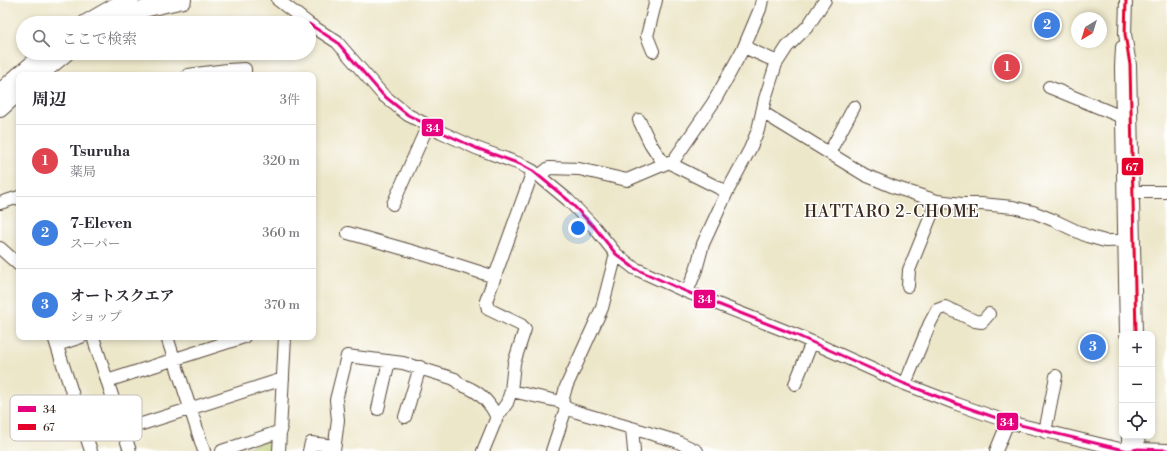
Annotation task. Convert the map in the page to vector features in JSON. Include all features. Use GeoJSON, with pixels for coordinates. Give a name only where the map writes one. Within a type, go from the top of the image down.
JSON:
{"type":"FeatureCollection","features":[{"type":"Feature","properties":{"kind":"main road"},"geometry":{"type":"LineString","coordinates":[[98,16],[117,5],[131,0]]}},
{"type":"Feature","properties":{"kind":"main road"},"geometry":{"type":"LineString","coordinates":[[128,16],[144,9],[183,0]]}},
{"type":"Feature","properties":{"kind":"main road"},"geometry":{"type":"LineString","coordinates":[[23,72],[37,60]]}},
{"type":"Feature","properties":{"kind":"main road"},"geometry":{"type":"LineString","coordinates":[[43,72],[57,60]]}},
{"type":"Feature","properties":{"kind":"main road"},"geometry":{"type":"LineString","coordinates":[[0,92],[16,78]]}},
{"type":"Feature","properties":{"kind":"main road"},"geometry":{"type":"LineString","coordinates":[[0,109],[16,95]]}},
{"type":"Feature","properties":{"kind":"street"},"geometry":{"type":"LineString","coordinates":[[278,0],[300,16]]}},
{"type":"Feature","properties":{"kind":"street"},"geometry":{"type":"LineString","coordinates":[[653,51],[647,36],[656,0]]}},
{"type":"Feature","properties":{"kind":"street"},"geometry":{"type":"LineString","coordinates":[[483,451],[497,417],[507,403],[511,391],[514,363],[525,329],[521,325],[488,309],[486,301],[494,277],[536,173],[549,168],[579,169],[628,180],[674,160],[713,103],[744,47],[760,9],[762,0]]}},
{"type":"Feature","properties":{"kind":"street"},"geometry":{"type":"LineString","coordinates":[[687,292],[696,270],[703,244],[758,130],[765,99],[776,64],[787,47],[808,26],[825,0]]}},
{"type":"Feature","properties":{"kind":"street"},"geometry":{"type":"LineString","coordinates":[[1126,0],[1121,67],[1122,117],[1128,192]]}},
{"type":"Feature","properties":{"kind":"street"},"geometry":{"type":"LineString","coordinates":[[1126,0],[1125,34],[1130,65],[1128,192],[1129,240],[1126,331]]}},
{"type":"Feature","properties":{"kind":"street"},"geometry":{"type":"LineString","coordinates":[[316,28],[337,42],[383,95],[408,115],[476,148],[520,164],[536,173],[568,200],[595,228],[616,254],[634,268],[687,292],[812,342],[905,384],[1008,422],[1045,432],[1132,451],[1167,450]]}},
{"type":"Feature","properties":{"kind":"street"},"geometry":{"type":"LineString","coordinates":[[744,47],[773,60],[776,64]]}},
{"type":"Feature","properties":{"kind":"street"},"geometry":{"type":"LineString","coordinates":[[211,72],[245,69],[245,72]]}},
{"type":"Feature","properties":{"kind":"street"},"geometry":{"type":"LineString","coordinates":[[1048,87],[1122,117]]}},
{"type":"Feature","properties":{"kind":"street"},"geometry":{"type":"LineString","coordinates":[[829,153],[854,107]]}},
{"type":"Feature","properties":{"kind":"street"},"geometry":{"type":"LineString","coordinates":[[762,112],[865,175],[894,187],[937,201],[1013,207],[1033,212],[1087,236],[1105,241],[1129,240]]}},
{"type":"Feature","properties":{"kind":"street"},"geometry":{"type":"LineString","coordinates":[[639,120],[650,143],[667,163],[727,192]]}},
{"type":"Feature","properties":{"kind":"street"},"geometry":{"type":"LineString","coordinates":[[393,204],[428,125]]}},
{"type":"Feature","properties":{"kind":"street"},"geometry":{"type":"LineString","coordinates":[[1128,192],[1167,192]]}},
{"type":"Feature","properties":{"kind":"street"},"geometry":{"type":"LineString","coordinates":[[0,203],[16,198]]}},
{"type":"Feature","properties":{"kind":"street"},"geometry":{"type":"LineString","coordinates":[[908,286],[909,270],[937,201]]}},
{"type":"Feature","properties":{"kind":"street"},"geometry":{"type":"LineString","coordinates":[[348,233],[429,256],[494,277]]}},
{"type":"Feature","properties":{"kind":"street"},"geometry":{"type":"LineString","coordinates":[[1129,240],[1136,331]]}},
{"type":"Feature","properties":{"kind":"street"},"geometry":{"type":"LineString","coordinates":[[0,248],[16,262]]}},
{"type":"Feature","properties":{"kind":"street"},"geometry":{"type":"LineString","coordinates":[[552,451],[564,405],[566,387],[602,308],[616,254]]}},
{"type":"Feature","properties":{"kind":"street"},"geometry":{"type":"LineString","coordinates":[[905,384],[930,323],[938,310],[945,307],[975,321],[982,322],[989,314]]}},
{"type":"Feature","properties":{"kind":"street"},"geometry":{"type":"LineString","coordinates":[[94,340],[112,395]]}},
{"type":"Feature","properties":{"kind":"street"},"geometry":{"type":"LineString","coordinates":[[168,340],[204,451]]}},
{"type":"Feature","properties":{"kind":"street"},"geometry":{"type":"LineString","coordinates":[[107,381],[235,340]]}},
{"type":"Feature","properties":{"kind":"street"},"geometry":{"type":"LineString","coordinates":[[279,451],[285,340]]}},
{"type":"Feature","properties":{"kind":"street"},"geometry":{"type":"LineString","coordinates":[[55,341],[73,395]]}},
{"type":"Feature","properties":{"kind":"street"},"geometry":{"type":"LineString","coordinates":[[794,384],[812,342]]}},
{"type":"Feature","properties":{"kind":"street"},"geometry":{"type":"LineString","coordinates":[[309,451],[311,443],[334,448],[338,420],[336,400],[347,356],[389,361],[420,367],[455,379],[458,384],[471,389],[484,398],[491,406],[497,417]]}},
{"type":"Feature","properties":{"kind":"street"},"geometry":{"type":"LineString","coordinates":[[378,409],[389,361]]}},
{"type":"Feature","properties":{"kind":"street"},"geometry":{"type":"LineString","coordinates":[[406,418],[420,367]]}},
{"type":"Feature","properties":{"kind":"street"},"geometry":{"type":"LineString","coordinates":[[1045,432],[1056,376]]}},
{"type":"Feature","properties":{"kind":"street"},"geometry":{"type":"LineString","coordinates":[[142,424],[283,379]]}},
{"type":"Feature","properties":{"kind":"street"},"geometry":{"type":"LineString","coordinates":[[511,391],[564,405],[576,412],[676,441],[697,451]]}},
{"type":"Feature","properties":{"kind":"street"},"geometry":{"type":"LineString","coordinates":[[996,451],[1008,422]]}},
{"type":"Feature","properties":{"kind":"street"},"geometry":{"type":"LineString","coordinates":[[632,428],[634,451]]}},
{"type":"Feature","properties":{"kind":"street"},"geometry":{"type":"LineString","coordinates":[[222,451],[281,431]]}},
{"type":"Feature","properties":{"kind":"street"},"geometry":{"type":"LineString","coordinates":[[1129,439],[1132,451]]}},
{"type":"Feature","properties":{"kind":"street"},"geometry":{"type":"LineString","coordinates":[[1132,451],[1137,439]]}},
{"type":"Feature","properties":{"kind":"street"},"geometry":{"type":"LineString","coordinates":[[88,441],[91,451]]}},
{"type":"Feature","properties":{"kind":"street"},"geometry":{"type":"LineString","coordinates":[[127,441],[130,451]]}},
{"type":"Feature","properties":{"kind":"green space"},"geometry":{"type":"Polygon","coordinates":[[[272,439],[275,442],[274,451],[237,451],[272,439]]]}},
{"type":"Feature","properties":{"kind":"transit line","name":"67"},"geometry":{"type":"LineString","coordinates":[[1126,0],[1125,34],[1130,65],[1136,331]]}},
{"type":"Feature","properties":{"kind":"transit line","name":"34"},"geometry":{"type":"LineString","coordinates":[[316,28],[337,42],[383,95],[408,115],[476,148],[520,164],[533,171],[568,200],[595,228],[616,254],[634,268],[687,292],[796,335],[905,384],[1008,422],[1128,451],[1138,449],[1167,450]]}},
{"type":"Feature","properties":{"kind":"place","name":"7-Eleven"},"geometry":{"type":"Point","coordinates":[1047,25]}},
{"type":"Feature","properties":{"kind":"place","name":"Tsuruha"},"geometry":{"type":"Point","coordinates":[1007,67]}},
{"type":"Feature","properties":{"kind":"place","name":"オートスクエア"},"geometry":{"type":"Point","coordinates":[1093,347]}},
{"type":"Feature","properties":{"kind":"district","name":"HATTARO 2-CHOME"},"geometry":{"type":"Point","coordinates":[892,212]}}]}
